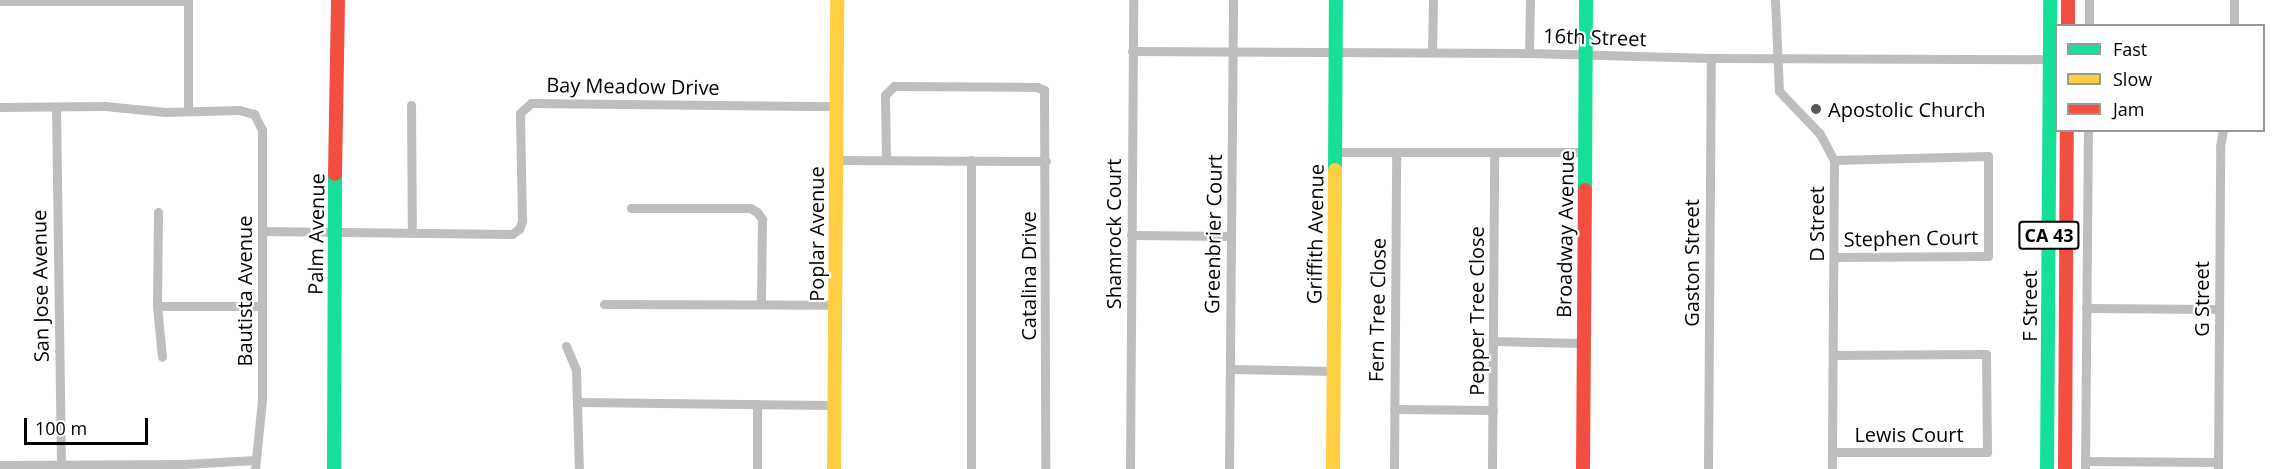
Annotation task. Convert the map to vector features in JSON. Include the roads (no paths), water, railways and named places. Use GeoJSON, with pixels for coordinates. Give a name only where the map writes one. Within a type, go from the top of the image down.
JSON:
{"type":"FeatureCollection","features":[{"type":"Feature","properties":{"kind":"street"},"geometry":{"type":"LineString","coordinates":[[0,1],[188,0],[188,111],[0,106]]}},
{"type":"Feature","properties":{"kind":"street","name":"Palm Avenue"},"geometry":{"type":"LineString","coordinates":[[334,469],[334,232],[338,0]]}},
{"type":"Feature","properties":{"kind":"street","name":"Poplar Avenue"},"geometry":{"type":"LineString","coordinates":[[834,469],[837,0]]}},
{"type":"Feature","properties":{"kind":"street","name":"Shamrock Court"},"geometry":{"type":"LineString","coordinates":[[1130,469],[1133,0]]}},
{"type":"Feature","properties":{"kind":"street","name":"Greenbrier Court"},"geometry":{"type":"LineString","coordinates":[[1229,469],[1233,0]]}},
{"type":"Feature","properties":{"kind":"street","name":"Griffith Avenue"},"geometry":{"type":"LineString","coordinates":[[1333,469],[1336,0]]}},
{"type":"Feature","properties":{"kind":"street"},"geometry":{"type":"LineString","coordinates":[[1432,52],[1433,0]]}},
{"type":"Feature","properties":{"kind":"street"},"geometry":{"type":"LineString","coordinates":[[1529,53],[1530,0]]}},
{"type":"Feature","properties":{"kind":"street","name":"Broadway Avenue"},"geometry":{"type":"LineString","coordinates":[[1583,469],[1586,0]]}},
{"type":"Feature","properties":{"kind":"street","name":"D Street"},"geometry":{"type":"LineString","coordinates":[[1775,0],[1779,91],[1820,134],[1834,160],[1832,469]]}},
{"type":"Feature","properties":{"kind":"street","name":"F Street"},"geometry":{"type":"LineString","coordinates":[[2047,469],[2053,59],[2050,0]]}},
{"type":"Feature","properties":{"kind":"street"},"geometry":{"type":"LineString","coordinates":[[2068,0],[2068,24]]}},
{"type":"Feature","properties":{"kind":"street"},"geometry":{"type":"LineString","coordinates":[[2089,0],[2089,24]]}},
{"type":"Feature","properties":{"kind":"street"},"geometry":{"type":"LineString","coordinates":[[2234,0],[2234,24]]}},
{"type":"Feature","properties":{"kind":"street","name":"16th Street"},"geometry":{"type":"LineString","coordinates":[[1132,51],[1529,53],[1711,58],[2053,59]]}},
{"type":"Feature","properties":{"kind":"street","name":"Gaston Street"},"geometry":{"type":"LineString","coordinates":[[1708,469],[1711,58]]}},
{"type":"Feature","properties":{"kind":"street","name":"Catalina Drive"},"geometry":{"type":"LineString","coordinates":[[886,160],[885,95],[894,86],[1037,87],[1044,90],[1046,96],[1045,469]]}},
{"type":"Feature","properties":{"kind":"street","name":"Bay Meadow Drive"},"geometry":{"type":"LineString","coordinates":[[262,231],[512,234],[519,229],[522,221],[520,113],[531,104],[837,106]]}},
{"type":"Feature","properties":{"kind":"street"},"geometry":{"type":"LineString","coordinates":[[411,105],[412,233]]}},
{"type":"Feature","properties":{"kind":"street","name":"San Jose Avenue"},"geometry":{"type":"LineString","coordinates":[[56,107],[61,465]]}},
{"type":"Feature","properties":{"kind":"street","name":"Bautista Avenue"},"geometry":{"type":"LineString","coordinates":[[188,111],[240,110],[254,114],[262,130],[262,400],[255,464]]}},
{"type":"Feature","properties":{"kind":"street","name":"F Street"},"geometry":{"type":"LineString","coordinates":[[2065,469],[2067,132]]}},
{"type":"Feature","properties":{"kind":"street"},"geometry":{"type":"LineString","coordinates":[[2088,132],[2085,465],[2218,465]]}},
{"type":"Feature","properties":{"kind":"street","name":"G Street"},"geometry":{"type":"LineString","coordinates":[[2218,465],[2220,146],[2223,132]]}},
{"type":"Feature","properties":{"kind":"street"},"geometry":{"type":"LineString","coordinates":[[1336,152],[1585,152]]}},
{"type":"Feature","properties":{"kind":"street","name":"Fern Tree Close"},"geometry":{"type":"LineString","coordinates":[[1394,469],[1396,152]]}},
{"type":"Feature","properties":{"kind":"street","name":"Pepper Tree Close"},"geometry":{"type":"LineString","coordinates":[[1492,469],[1494,152]]}},
{"type":"Feature","properties":{"kind":"street","name":"Stephen Court"},"geometry":{"type":"LineString","coordinates":[[1834,160],[1988,156],[1988,256],[1834,256]]}},
{"type":"Feature","properties":{"kind":"street"},"geometry":{"type":"LineString","coordinates":[[836,160],[1046,161]]}},
{"type":"Feature","properties":{"kind":"street"},"geometry":{"type":"LineString","coordinates":[[971,160],[971,469]]}},
{"type":"Feature","properties":{"kind":"street"},"geometry":{"type":"LineString","coordinates":[[631,208],[750,208],[757,212],[762,219],[761,303]]}},
{"type":"Feature","properties":{"kind":"street"},"geometry":{"type":"LineString","coordinates":[[158,212],[157,306],[162,357]]}},
{"type":"Feature","properties":{"kind":"street"},"geometry":{"type":"LineString","coordinates":[[1131,236],[1231,236]]}},
{"type":"Feature","properties":{"kind":"street"},"geometry":{"type":"LineString","coordinates":[[604,304],[835,305]]}},
{"type":"Feature","properties":{"kind":"street"},"geometry":{"type":"LineString","coordinates":[[157,306],[262,306]]}},
{"type":"Feature","properties":{"kind":"street"},"geometry":{"type":"LineString","coordinates":[[2086,308],[2219,309]]}},
{"type":"Feature","properties":{"kind":"street"},"geometry":{"type":"LineString","coordinates":[[1494,341],[1583,343]]}},
{"type":"Feature","properties":{"kind":"street"},"geometry":{"type":"LineString","coordinates":[[566,346],[574,361],[579,402],[579,469]]}},
{"type":"Feature","properties":{"kind":"street","name":"Lewis Court"},"geometry":{"type":"LineString","coordinates":[[1833,355],[1986,354],[1987,452],[1833,452]]}},
{"type":"Feature","properties":{"kind":"street"},"geometry":{"type":"LineString","coordinates":[[1230,369],[1333,370]]}},
{"type":"Feature","properties":{"kind":"street"},"geometry":{"type":"LineString","coordinates":[[579,402],[834,405]]}},
{"type":"Feature","properties":{"kind":"street"},"geometry":{"type":"LineString","coordinates":[[757,404],[757,469]]}},
{"type":"Feature","properties":{"kind":"street"},"geometry":{"type":"LineString","coordinates":[[1394,409],[1493,410]]}},
{"type":"Feature","properties":{"kind":"street"},"geometry":{"type":"LineString","coordinates":[[0,465],[255,464]]}},
{"type":"Feature","properties":{"kind":"place","name":"Apostolic Church"},"geometry":{"type":"Point","coordinates":[1816,109]}}]}
